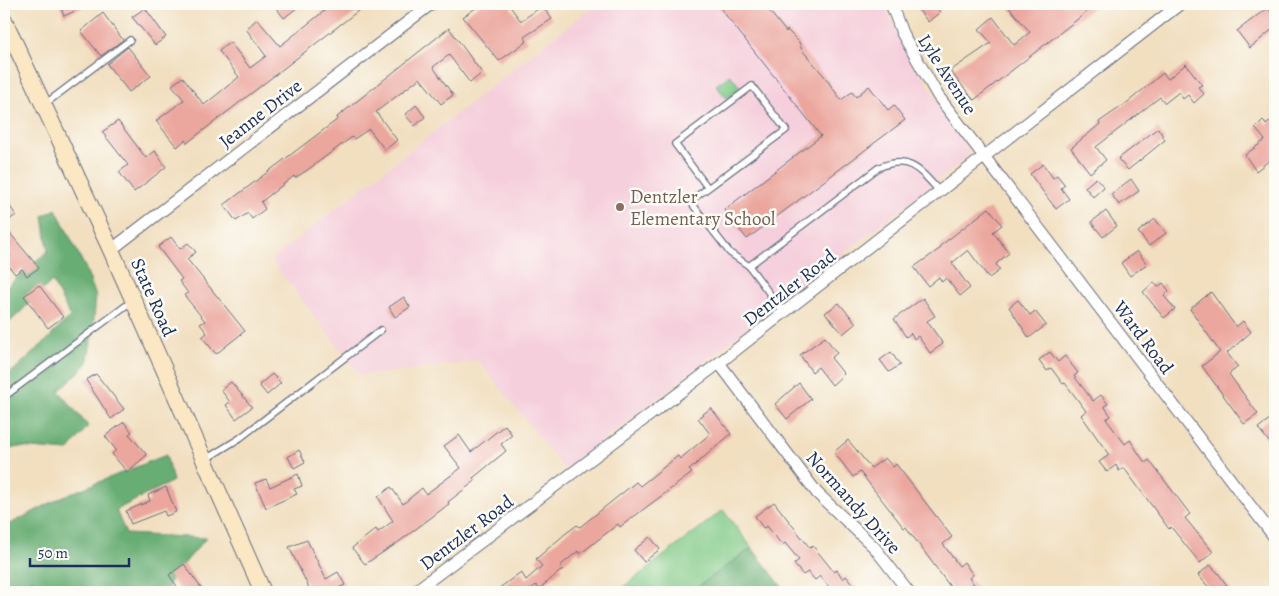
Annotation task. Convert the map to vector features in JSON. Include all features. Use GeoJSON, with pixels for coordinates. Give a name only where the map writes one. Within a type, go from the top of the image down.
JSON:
{"type":"FeatureCollection","features":[{"type":"Feature","properties":{"kind":"main road","name":"State Road"},"geometry":{"type":"LineString","coordinates":[[4,20],[111,250],[263,592]]}},
{"type":"Feature","properties":{"kind":"street","name":"Jeanne Drive"},"geometry":{"type":"LineString","coordinates":[[111,250],[431,4]]}},
{"type":"Feature","properties":{"kind":"street","name":"Lyle Avenue"},"geometry":{"type":"LineString","coordinates":[[891,4],[902,33],[938,96],[984,158]]}},
{"type":"Feature","properties":{"kind":"street","name":"Dentzler Road"},"geometry":{"type":"LineString","coordinates":[[414,592],[719,363],[1180,4]]}},
{"type":"Feature","properties":{"kind":"street","name":"Ward Road"},"geometry":{"type":"LineString","coordinates":[[984,158],[1275,538]]}},
{"type":"Feature","properties":{"kind":"street","name":"Normandy Drive"},"geometry":{"type":"LineString","coordinates":[[719,363],[817,493],[874,546],[909,592]]}},
{"type":"Feature","properties":{"kind":"lane"},"geometry":{"type":"LineString","coordinates":[[43,105],[130,40]]}},
{"type":"Feature","properties":{"kind":"lane"},"geometry":{"type":"LineString","coordinates":[[708,188],[676,144],[752,86],[786,130],[708,188],[690,201],[730,254],[748,266],[784,313]]}},
{"type":"Feature","properties":{"kind":"lane"},"geometry":{"type":"LineString","coordinates":[[748,266],[878,168],[891,162],[905,162],[917,168],[940,192]]}},
{"type":"Feature","properties":{"kind":"lane"},"geometry":{"type":"LineString","coordinates":[[4,397],[133,300]]}},
{"type":"Feature","properties":{"kind":"lane"},"geometry":{"type":"LineString","coordinates":[[204,460],[240,438],[381,330]]}},
{"type":"Feature","properties":{"kind":"shaded area","name":"Dentzler Elementary School"},"geometry":{"type":"Polygon","coordinates":[[[596,4],[883,4],[916,66],[970,155],[565,470],[479,361],[361,376],[271,260],[596,4]]]}},
{"type":"Feature","properties":{"kind":"green space"},"geometry":{"type":"Polygon","coordinates":[[[730,75],[741,88],[727,99],[716,85],[730,75]]]}},
{"type":"Feature","properties":{"kind":"green space"},"geometry":{"type":"Polygon","coordinates":[[[56,209],[86,269],[96,296],[87,364],[59,391],[88,426],[68,451],[19,447],[4,450],[4,379],[46,341],[70,316],[52,281],[4,328],[4,289],[48,251],[43,216],[56,209]]]}},
{"type":"Feature","properties":{"kind":"green space"},"geometry":{"type":"Polygon","coordinates":[[[166,455],[173,481],[116,510],[126,534],[206,538],[171,579],[167,592],[27,592],[33,579],[4,592],[4,527],[64,496],[166,455]]]}},
{"type":"Feature","properties":{"kind":"green space"},"geometry":{"type":"Polygon","coordinates":[[[723,510],[752,548],[691,592],[617,592],[723,510]]]}},
{"type":"Feature","properties":{"kind":"green space"},"geometry":{"type":"Polygon","coordinates":[[[752,548],[786,592],[691,592],[693,590],[752,548]]]}},
{"type":"Feature","properties":{"kind":"building"},"geometry":{"type":"Polygon","coordinates":[[[59,4],[90,4],[64,16],[59,4]]]}},
{"type":"Feature","properties":{"kind":"building"},"geometry":{"type":"Polygon","coordinates":[[[273,4],[302,4],[284,18],[273,4]]]}},
{"type":"Feature","properties":{"kind":"building"},"geometry":{"type":"Polygon","coordinates":[[[333,4],[367,4],[187,143],[185,140],[177,147],[156,121],[184,100],[172,85],[183,77],[204,105],[239,77],[219,51],[230,42],[250,68],[266,56],[246,29],[257,19],[280,46],[333,4]]]}},
{"type":"Feature","properties":{"kind":"building"},"geometry":{"type":"Polygon","coordinates":[[[481,4],[508,4],[521,21],[542,6],[552,19],[524,37],[527,41],[499,61],[463,17],[481,4]]]}},
{"type":"Feature","properties":{"kind":"building","name":"Dentzler Elementary School"},"geometry":{"type":"Polygon","coordinates":[[[717,4],[764,4],[786,32],[787,30],[799,42],[802,50],[825,77],[841,100],[852,92],[856,97],[869,86],[888,110],[894,105],[905,120],[747,239],[724,210],[821,136],[717,4]]]}},
{"type":"Feature","properties":{"kind":"building"},"geometry":{"type":"Polygon","coordinates":[[[923,4],[933,4],[940,12],[928,22],[917,8],[923,4]]]}},
{"type":"Feature","properties":{"kind":"building"},"geometry":{"type":"Polygon","coordinates":[[[1006,4],[1097,4],[974,100],[950,71],[991,43],[979,29],[993,17],[1014,45],[1030,32],[1006,4]]]}},
{"type":"Feature","properties":{"kind":"building"},"geometry":{"type":"Polygon","coordinates":[[[145,8],[166,37],[155,45],[132,17],[145,8]]]}},
{"type":"Feature","properties":{"kind":"building"},"geometry":{"type":"Polygon","coordinates":[[[1267,8],[1275,17],[1275,27],[1250,48],[1237,31],[1267,8]]]}},
{"type":"Feature","properties":{"kind":"building"},"geometry":{"type":"Polygon","coordinates":[[[103,13],[123,40],[101,56],[81,31],[103,13]]]}},
{"type":"Feature","properties":{"kind":"building"},"geometry":{"type":"Polygon","coordinates":[[[449,28],[482,73],[470,83],[449,55],[433,67],[453,95],[441,104],[420,78],[376,112],[397,140],[385,150],[369,129],[354,139],[352,137],[306,171],[295,178],[294,176],[261,202],[265,209],[252,219],[248,213],[236,221],[224,205],[338,119],[337,117],[449,28]]]}},
{"type":"Feature","properties":{"kind":"building"},"geometry":{"type":"Polygon","coordinates":[[[128,47],[151,76],[129,92],[107,64],[128,47]]]}},
{"type":"Feature","properties":{"kind":"building"},"geometry":{"type":"Polygon","coordinates":[[[1186,64],[1202,85],[1198,87],[1204,94],[1194,103],[1188,95],[1183,99],[1179,92],[1165,103],[1160,97],[1096,147],[1106,160],[1090,173],[1071,148],[1100,124],[1099,122],[1128,102],[1163,73],[1168,79],[1186,64]]]}},
{"type":"Feature","properties":{"kind":"building"},"geometry":{"type":"Polygon","coordinates":[[[416,105],[425,117],[415,126],[405,115],[416,105]]]}},
{"type":"Feature","properties":{"kind":"building"},"geometry":{"type":"Polygon","coordinates":[[[1275,117],[1275,156],[1256,171],[1245,155],[1265,140],[1255,128],[1263,120],[1266,125],[1275,117]]]}},
{"type":"Feature","properties":{"kind":"building"},"geometry":{"type":"Polygon","coordinates":[[[118,121],[146,158],[155,151],[166,167],[134,192],[119,172],[128,165],[102,132],[118,121]]]}},
{"type":"Feature","properties":{"kind":"building"},"geometry":{"type":"Polygon","coordinates":[[[1158,128],[1165,140],[1128,170],[1118,159],[1158,128]]]}},
{"type":"Feature","properties":{"kind":"building"},"geometry":{"type":"Polygon","coordinates":[[[1043,164],[1053,178],[1057,175],[1065,185],[1061,188],[1069,199],[1056,209],[1030,174],[1043,164]]]}},
{"type":"Feature","properties":{"kind":"building"},"geometry":{"type":"Polygon","coordinates":[[[1096,178],[1104,187],[1093,197],[1085,187],[1096,178]]]}},
{"type":"Feature","properties":{"kind":"building"},"geometry":{"type":"Polygon","coordinates":[[[1131,179],[1139,191],[1119,205],[1111,194],[1131,179]]]}},
{"type":"Feature","properties":{"kind":"building"},"geometry":{"type":"Polygon","coordinates":[[[4,198],[16,215],[4,224],[4,198]]]}},
{"type":"Feature","properties":{"kind":"building"},"geometry":{"type":"Polygon","coordinates":[[[989,208],[1002,225],[993,232],[1009,253],[996,264],[1000,270],[989,278],[968,250],[952,263],[970,288],[960,296],[946,278],[942,282],[939,277],[928,286],[914,267],[941,248],[940,246],[989,208]]]}},
{"type":"Feature","properties":{"kind":"building"},"geometry":{"type":"Polygon","coordinates":[[[1106,211],[1117,226],[1103,237],[1091,222],[1106,211]]]}},
{"type":"Feature","properties":{"kind":"building"},"geometry":{"type":"Polygon","coordinates":[[[1155,219],[1166,233],[1149,246],[1138,232],[1155,219]]]}},
{"type":"Feature","properties":{"kind":"building"},"geometry":{"type":"Polygon","coordinates":[[[4,226],[39,268],[27,276],[22,269],[15,274],[4,260],[11,256],[4,246],[4,226]]]}},
{"type":"Feature","properties":{"kind":"building"},"geometry":{"type":"Polygon","coordinates":[[[171,237],[180,249],[188,243],[196,252],[187,259],[245,331],[216,354],[202,337],[207,333],[200,324],[205,321],[184,295],[188,293],[179,281],[182,279],[158,247],[171,237]]]}},
{"type":"Feature","properties":{"kind":"building"},"geometry":{"type":"Polygon","coordinates":[[[1137,251],[1147,264],[1130,276],[1121,263],[1137,251]]]}},
{"type":"Feature","properties":{"kind":"building"},"geometry":{"type":"Polygon","coordinates":[[[1154,282],[1158,287],[1163,283],[1169,291],[1164,296],[1175,309],[1164,318],[1143,292],[1154,282]]]}},
{"type":"Feature","properties":{"kind":"building"},"geometry":{"type":"Polygon","coordinates":[[[39,285],[63,317],[48,328],[24,296],[39,285]]]}},
{"type":"Feature","properties":{"kind":"building"},"geometry":{"type":"Polygon","coordinates":[[[1211,292],[1236,327],[1243,321],[1251,332],[1227,353],[1238,367],[1229,374],[1258,414],[1244,424],[1202,366],[1220,352],[1190,309],[1211,292]]]}},
{"type":"Feature","properties":{"kind":"building"},"geometry":{"type":"Polygon","coordinates":[[[404,297],[410,307],[395,317],[389,307],[404,297]]]}},
{"type":"Feature","properties":{"kind":"building"},"geometry":{"type":"Polygon","coordinates":[[[923,298],[935,316],[927,321],[943,344],[930,353],[918,336],[914,339],[911,333],[906,337],[894,319],[923,298]]]}},
{"type":"Feature","properties":{"kind":"building"},"geometry":{"type":"Polygon","coordinates":[[[1018,300],[1030,315],[1035,311],[1046,325],[1029,338],[1009,307],[1018,300]]]}},
{"type":"Feature","properties":{"kind":"building"},"geometry":{"type":"Polygon","coordinates":[[[839,303],[856,323],[843,334],[825,313],[839,303]]]}},
{"type":"Feature","properties":{"kind":"building"},"geometry":{"type":"Polygon","coordinates":[[[825,337],[837,353],[831,358],[844,374],[832,385],[818,367],[812,372],[800,355],[825,337]]]}},
{"type":"Feature","properties":{"kind":"building"},"geometry":{"type":"Polygon","coordinates":[[[891,352],[900,365],[889,372],[880,360],[891,352]]]}},
{"type":"Feature","properties":{"kind":"building"},"geometry":{"type":"Polygon","coordinates":[[[1050,352],[1058,362],[1065,356],[1078,373],[1074,376],[1093,401],[1101,395],[1108,404],[1104,406],[1111,416],[1106,419],[1125,444],[1130,440],[1145,463],[1149,460],[1190,514],[1185,518],[1213,552],[1200,563],[1171,527],[1169,529],[1124,468],[1119,471],[1116,465],[1107,472],[1099,462],[1109,455],[1081,415],[1086,411],[1065,383],[1063,384],[1051,368],[1047,371],[1039,360],[1050,352]]]}},
{"type":"Feature","properties":{"kind":"building"},"geometry":{"type":"Polygon","coordinates":[[[96,374],[124,409],[111,419],[86,380],[96,374]]]}},
{"type":"Feature","properties":{"kind":"building"},"geometry":{"type":"Polygon","coordinates":[[[272,374],[281,383],[267,395],[259,385],[272,374]]]}},
{"type":"Feature","properties":{"kind":"building"},"geometry":{"type":"Polygon","coordinates":[[[231,382],[252,407],[236,419],[226,405],[230,402],[221,390],[231,382]]]}},
{"type":"Feature","properties":{"kind":"building"},"geometry":{"type":"Polygon","coordinates":[[[799,383],[811,399],[787,419],[775,404],[799,383]]]}},
{"type":"Feature","properties":{"kind":"building"},"geometry":{"type":"Polygon","coordinates":[[[711,408],[731,434],[689,470],[692,473],[620,527],[618,524],[580,554],[578,551],[560,566],[563,569],[539,589],[536,585],[527,592],[494,592],[521,572],[526,580],[542,566],[536,559],[565,534],[577,525],[580,527],[636,482],[640,486],[678,456],[680,459],[710,434],[698,418],[711,408]]]}},
{"type":"Feature","properties":{"kind":"building"},"geometry":{"type":"Polygon","coordinates":[[[1275,415],[1275,449],[1258,428],[1275,415]]]}},
{"type":"Feature","properties":{"kind":"building"},"geometry":{"type":"Polygon","coordinates":[[[124,422],[132,432],[129,434],[147,455],[127,472],[112,454],[116,450],[105,436],[124,422]]]}},
{"type":"Feature","properties":{"kind":"building"},"geometry":{"type":"Polygon","coordinates":[[[505,425],[512,435],[501,444],[506,451],[473,478],[475,481],[448,502],[449,504],[396,544],[365,564],[352,548],[376,529],[378,532],[393,521],[378,497],[391,487],[403,504],[422,488],[426,494],[461,468],[444,446],[459,435],[471,452],[505,425]]]}},
{"type":"Feature","properties":{"kind":"building"},"geometry":{"type":"Polygon","coordinates":[[[848,440],[871,468],[885,458],[893,467],[896,464],[952,537],[943,544],[959,566],[964,562],[973,575],[969,578],[980,592],[954,592],[906,527],[904,528],[860,472],[853,477],[834,452],[848,440]]]}},
{"type":"Feature","properties":{"kind":"building"},"geometry":{"type":"Polygon","coordinates":[[[299,450],[305,462],[294,468],[288,457],[299,450]]]}},
{"type":"Feature","properties":{"kind":"building"},"geometry":{"type":"Polygon","coordinates":[[[298,474],[302,486],[294,489],[297,494],[266,508],[255,483],[266,479],[270,487],[298,474]]]}},
{"type":"Feature","properties":{"kind":"building"},"geometry":{"type":"Polygon","coordinates":[[[166,487],[176,512],[166,516],[164,511],[131,524],[126,511],[150,501],[148,495],[166,487]]]}},
{"type":"Feature","properties":{"kind":"building"},"geometry":{"type":"Polygon","coordinates":[[[774,502],[810,548],[813,546],[834,572],[837,570],[843,579],[846,576],[859,592],[833,592],[820,576],[815,580],[808,572],[803,575],[794,564],[799,560],[785,543],[782,545],[767,526],[763,528],[755,516],[774,502]]]}},
{"type":"Feature","properties":{"kind":"building"},"geometry":{"type":"Polygon","coordinates":[[[650,537],[660,549],[644,562],[634,550],[650,537]]]}},
{"type":"Feature","properties":{"kind":"building"},"geometry":{"type":"Polygon","coordinates":[[[307,540],[326,579],[338,572],[345,585],[330,592],[311,592],[289,547],[307,540]]]}},
{"type":"Feature","properties":{"kind":"building"},"geometry":{"type":"Polygon","coordinates":[[[184,564],[204,592],[181,592],[169,575],[184,564]]]}},
{"type":"Feature","properties":{"kind":"building"},"geometry":{"type":"Polygon","coordinates":[[[1210,565],[1232,592],[1213,592],[1198,575],[1210,565]]]}},
{"type":"Feature","properties":{"kind":"place","name":"Dentzler Elementary School"},"geometry":{"type":"Point","coordinates":[620,207]}}]}
